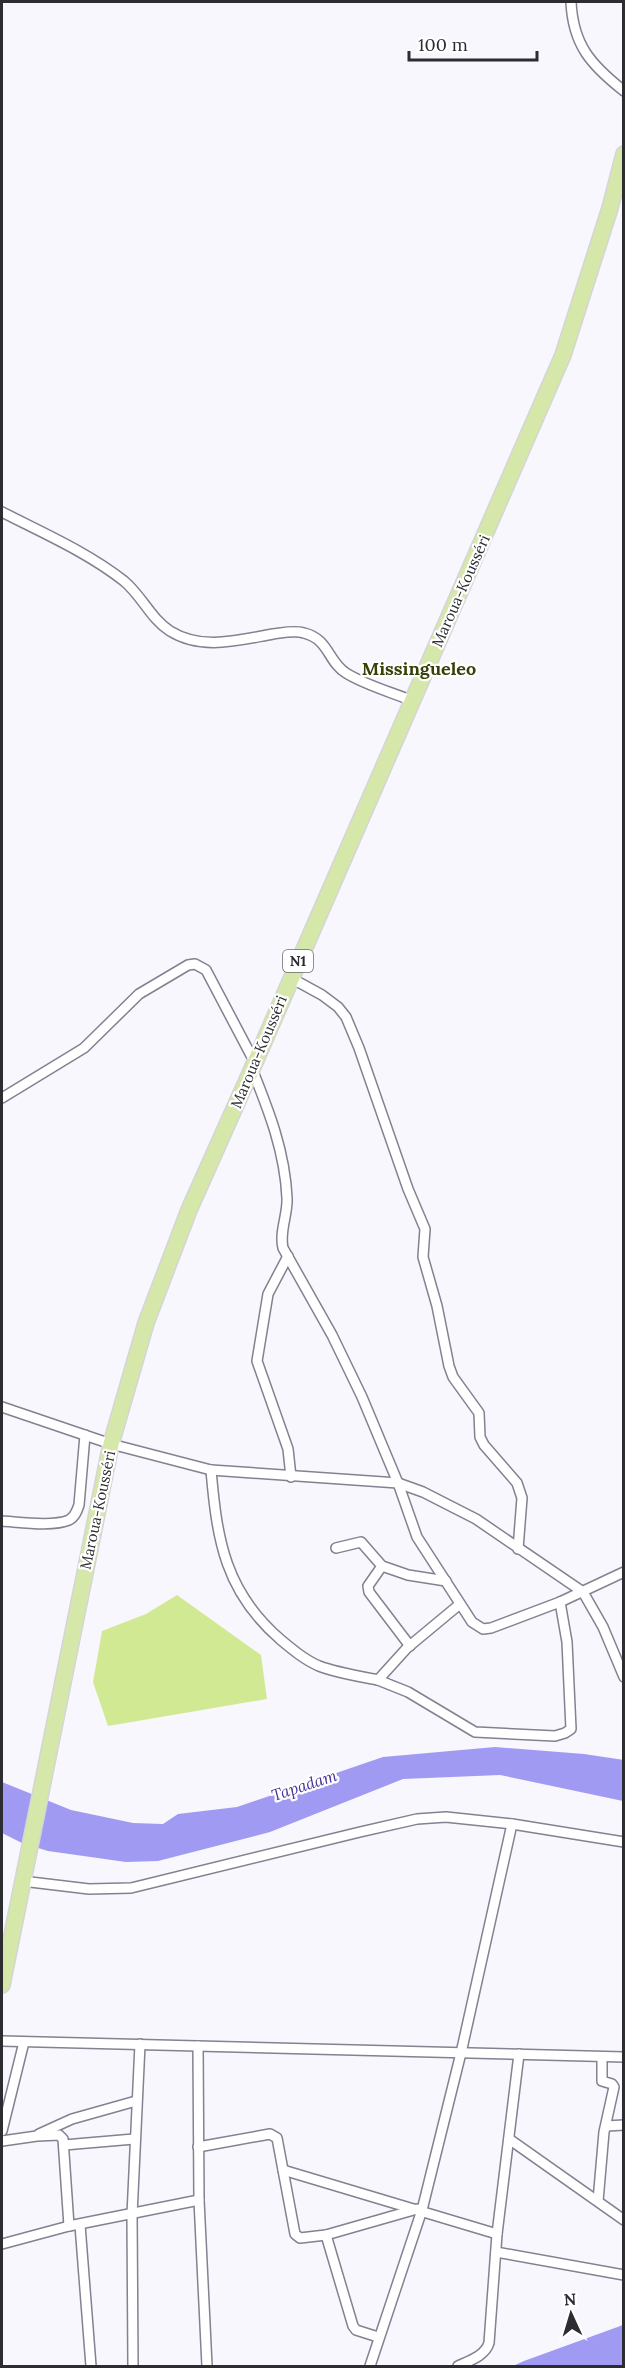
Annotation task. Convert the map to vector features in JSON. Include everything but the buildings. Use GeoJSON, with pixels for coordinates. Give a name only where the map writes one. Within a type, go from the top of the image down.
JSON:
{"type":"FeatureCollection","features":[{"type":"Feature","properties":{"kind":"highway","name":"Maroua-Kousséri"},"geometry":{"type":"LineString","coordinates":[[2,1985],[111,1444],[146,1323],[189,1210],[254,1066],[563,355],[610,208],[624,153]]}},
{"type":"Feature","properties":{"kind":"street"},"geometry":{"type":"LineString","coordinates":[[571,2],[579,45],[599,71],[624,91]]}},
{"type":"Feature","properties":{"kind":"street"},"geometry":{"type":"LineString","coordinates":[[2,512],[101,562],[131,587],[149,611],[170,631],[196,642],[225,643],[288,632],[304,633],[319,640],[328,648],[335,663],[345,672],[413,701]]}},
{"type":"Feature","properties":{"kind":"street"},"geometry":{"type":"LineString","coordinates":[[2,1098],[84,1048],[139,994],[188,965],[195,964],[206,970],[254,1066],[270,1112],[283,1159],[288,1201],[282,1243],[332,1335],[362,1397],[417,1537],[472,1622],[483,1629],[491,1628],[560,1602],[624,1572]]}},
{"type":"Feature","properties":{"kind":"street"},"geometry":{"type":"LineString","coordinates":[[291,978],[322,995],[338,1007],[346,1017],[359,1048],[424,1229],[425,1269],[437,1306],[451,1371],[479,1413],[480,1437],[484,1445],[517,1483],[520,1490],[522,1516],[518,1549]]}},
{"type":"Feature","properties":{"kind":"street"},"geometry":{"type":"LineString","coordinates":[[288,1256],[268,1294],[257,1361],[288,1449],[291,1477]]}},
{"type":"Feature","properties":{"kind":"street"},"geometry":{"type":"LineString","coordinates":[[2,1407],[111,1444],[211,1470],[398,1484],[423,1492],[476,1519],[583,1592],[603,1627],[624,1677]]}},
{"type":"Feature","properties":{"kind":"street"},"geometry":{"type":"LineString","coordinates":[[2,1521],[58,1523],[69,1520],[75,1515],[79,1505],[85,1435]]}},
{"type":"Feature","properties":{"kind":"street"},"geometry":{"type":"LineString","coordinates":[[211,1470],[215,1523],[223,1554],[239,1590],[254,1614],[302,1657],[320,1666],[378,1680],[408,1692],[475,1732],[555,1736],[571,1729],[567,1642],[560,1602]]}},
{"type":"Feature","properties":{"kind":"street"},"geometry":{"type":"LineString","coordinates":[[336,1548],[361,1542],[382,1566],[408,1575],[446,1581]]}},
{"type":"Feature","properties":{"kind":"street"},"geometry":{"type":"LineString","coordinates":[[382,1566],[368,1586],[369,1592],[410,1646]]}},
{"type":"Feature","properties":{"kind":"street"},"geometry":{"type":"LineString","coordinates":[[378,1680],[410,1646],[460,1604]]}},
{"type":"Feature","properties":{"kind":"street"},"geometry":{"type":"LineString","coordinates":[[22,1881],[89,1889],[131,1888],[417,1819],[446,1817],[512,1824],[624,1842]]}},
{"type":"Feature","properties":{"kind":"street"},"geometry":{"type":"LineString","coordinates":[[370,2367],[419,2210],[461,2053],[512,1824]]}},
{"type":"Feature","properties":{"kind":"street"},"geometry":{"type":"LineString","coordinates":[[2,2041],[624,2057]]}},
{"type":"Feature","properties":{"kind":"street"},"geometry":{"type":"LineString","coordinates":[[2,2131],[24,2042]]}},
{"type":"Feature","properties":{"kind":"street"},"geometry":{"type":"LineString","coordinates":[[133,2367],[132,2215],[140,2044]]}},
{"type":"Feature","properties":{"kind":"street"},"geometry":{"type":"LineString","coordinates":[[198,2046],[199,2200],[207,2367]]}},
{"type":"Feature","properties":{"kind":"street"},"geometry":{"type":"LineString","coordinates":[[458,2367],[487,2349],[497,2234],[519,2054]]}},
{"type":"Feature","properties":{"kind":"street"},"geometry":{"type":"LineString","coordinates":[[598,2201],[606,2126],[614,2085],[602,2081],[602,2057]]}},
{"type":"Feature","properties":{"kind":"street"},"geometry":{"type":"LineString","coordinates":[[37,2136],[72,2119],[136,2101]]}},
{"type":"Feature","properties":{"kind":"street"},"geometry":{"type":"LineString","coordinates":[[606,2126],[624,2125]]}},
{"type":"Feature","properties":{"kind":"street"},"geometry":{"type":"LineString","coordinates":[[198,2147],[270,2134],[277,2138],[297,2237],[326,2235],[419,2210]]}},
{"type":"Feature","properties":{"kind":"street"},"geometry":{"type":"LineString","coordinates":[[2,2141],[59,2135],[64,2145],[69,2226]]}},
{"type":"Feature","properties":{"kind":"street"},"geometry":{"type":"LineString","coordinates":[[64,2145],[135,2139]]}},
{"type":"Feature","properties":{"kind":"street"},"geometry":{"type":"LineString","coordinates":[[509,2139],[624,2220]]}},
{"type":"Feature","properties":{"kind":"street"},"geometry":{"type":"LineString","coordinates":[[283,2170],[497,2234]]}},
{"type":"Feature","properties":{"kind":"street"},"geometry":{"type":"LineString","coordinates":[[2,2244],[69,2226],[199,2200]]}},
{"type":"Feature","properties":{"kind":"street"},"geometry":{"type":"LineString","coordinates":[[80,2225],[91,2367]]}},
{"type":"Feature","properties":{"kind":"street"},"geometry":{"type":"LineString","coordinates":[[326,2235],[353,2326],[356,2330],[378,2337]]}},
{"type":"Feature","properties":{"kind":"street"},"geometry":{"type":"LineString","coordinates":[[496,2252],[624,2275]]}},
{"type":"Feature","properties":{"kind":"green space"},"geometry":{"type":"Polygon","coordinates":[[[177,1595],[261,1655],[267,1699],[108,1726],[93,1682],[102,1631],[146,1614],[177,1595]]]}},
{"type":"Feature","properties":{"kind":"water","name":"Tapadam"},"geometry":{"type":"Polygon","coordinates":[[[495,1747],[584,1754],[624,1760],[623,1801],[500,1775],[403,1779],[270,1832],[158,1861],[126,1862],[48,1851],[22,1843],[2,1833],[2,1782],[71,1810],[133,1823],[163,1824],[178,1814],[237,1807],[383,1757],[495,1747]]]}},
{"type":"Feature","properties":{"kind":"water"},"geometry":{"type":"Polygon","coordinates":[[[623,2325],[623,2366],[513,2366],[524,2361],[623,2325]]]}},
{"type":"Feature","properties":{"kind":"district","name":"Missingueleo"},"geometry":{"type":"Point","coordinates":[419,669]}}]}
